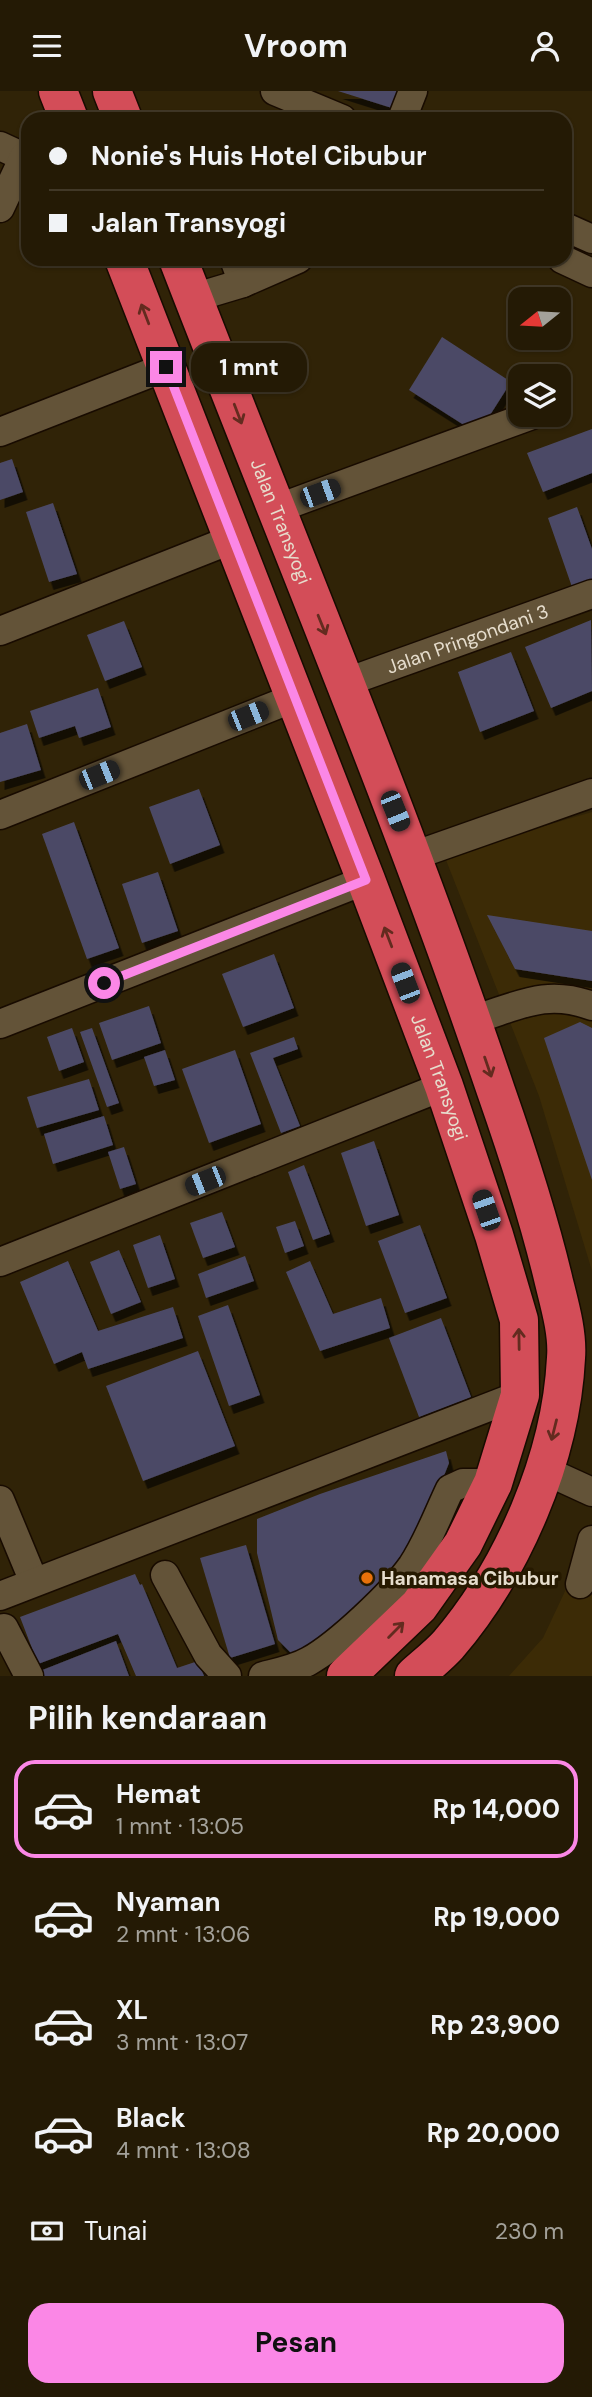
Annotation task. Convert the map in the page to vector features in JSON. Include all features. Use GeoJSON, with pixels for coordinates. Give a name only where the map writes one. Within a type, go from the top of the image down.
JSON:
{"type":"FeatureCollection","features":[{"type":"Feature","properties":{"kind":"highway"},"geometry":{"type":"LineString","coordinates":[[58,91],[66,112]]}},
{"type":"Feature","properties":{"kind":"highway"},"geometry":{"type":"LineString","coordinates":[[112,91],[120,112]]}},
{"type":"Feature","properties":{"kind":"highway","name":"Jalan Transyogi"},"geometry":{"type":"LineString","coordinates":[[127,266],[444,1086],[494,1235],[519,1320],[520,1395],[493,1483],[463,1544],[419,1606],[346,1676]]}},
{"type":"Feature","properties":{"kind":"highway","name":"Jalan Transyogi"},"geometry":{"type":"LineString","coordinates":[[181,266],[413,856],[472,1020],[547,1252],[560,1306],[579,1353],[560,1407],[544,1470],[520,1529],[477,1608],[445,1648],[414,1676]]}},
{"type":"Feature","properties":{"kind":"highway"},"geometry":{"type":"LineString","coordinates":[[317,758],[368,743]]}},
{"type":"Feature","properties":{"kind":"street"},"geometry":{"type":"LineString","coordinates":[[275,91],[325,112]]}},
{"type":"Feature","properties":{"kind":"street"},"geometry":{"type":"LineString","coordinates":[[405,112],[413,91]]}},
{"type":"Feature","properties":{"kind":"street"},"geometry":{"type":"LineString","coordinates":[[0,208],[17,154]]}},
{"type":"Feature","properties":{"kind":"street"},"geometry":{"type":"LineString","coordinates":[[572,230],[592,239]]}},
{"type":"Feature","properties":{"kind":"street"},"geometry":{"type":"LineString","coordinates":[[572,264],[592,273]]}},
{"type":"Feature","properties":{"kind":"street"},"geometry":{"type":"LineString","coordinates":[[193,298],[239,271],[264,266]]}},
{"type":"Feature","properties":{"kind":"street"},"geometry":{"type":"LineString","coordinates":[[0,432],[166,367]]}},
{"type":"Feature","properties":{"kind":"street"},"geometry":{"type":"LineString","coordinates":[[276,509],[508,424]]}},
{"type":"Feature","properties":{"kind":"street"},"geometry":{"type":"LineString","coordinates":[[0,631],[233,539]]}},
{"type":"Feature","properties":{"kind":"street","name":"Jalan Pringondani 3"},"geometry":{"type":"LineString","coordinates":[[344,683],[592,594]]}},
{"type":"Feature","properties":{"kind":"street"},"geometry":{"type":"LineString","coordinates":[[0,815],[294,698]]}},
{"type":"Feature","properties":{"kind":"street"},"geometry":{"type":"LineString","coordinates":[[413,856],[592,793]]}},
{"type":"Feature","properties":{"kind":"street"},"geometry":{"type":"LineString","coordinates":[[0,1024],[366,880]]}},
{"type":"Feature","properties":{"kind":"street"},"geometry":{"type":"LineString","coordinates":[[472,1020],[547,997],[574,999],[592,1006]]}},
{"type":"Feature","properties":{"kind":"street"},"geometry":{"type":"LineString","coordinates":[[0,1262],[444,1086]]}},
{"type":"Feature","properties":{"kind":"street"},"geometry":{"type":"LineString","coordinates":[[0,1596],[520,1395]]}},
{"type":"Feature","properties":{"kind":"street"},"geometry":{"type":"LineString","coordinates":[[544,1470],[592,1492]]}},
{"type":"Feature","properties":{"kind":"street"},"geometry":{"type":"LineString","coordinates":[[263,1676],[308,1662],[330,1647],[371,1610],[411,1567],[450,1489],[463,1483],[493,1483]]}},
{"type":"Feature","properties":{"kind":"street"},"geometry":{"type":"LineString","coordinates":[[0,1500],[34,1582]]}},
{"type":"Feature","properties":{"kind":"street"},"geometry":{"type":"LineString","coordinates":[[580,1584],[592,1540]]}},
{"type":"Feature","properties":{"kind":"street"},"geometry":{"type":"LineString","coordinates":[[166,1575],[208,1655],[227,1676]]}},
{"type":"Feature","properties":{"kind":"street"},"geometry":{"type":"LineString","coordinates":[[4,1627],[29,1676]]}},
{"type":"Feature","properties":{"kind":"shaded area"},"geometry":{"type":"Polygon","coordinates":[[[592,812],[592,1271],[539,1096],[444,855],[592,812]]]}},
{"type":"Feature","properties":{"kind":"shaded area"},"geometry":{"type":"Polygon","coordinates":[[[592,1534],[592,1676],[509,1676],[543,1638],[592,1534]]]}},
{"type":"Feature","properties":{"kind":"building"},"geometry":{"type":"Polygon","coordinates":[[[338,91],[401,91],[395,109],[338,91]]]}},
{"type":"Feature","properties":{"kind":"building"},"geometry":{"type":"Polygon","coordinates":[[[442,337],[508,380],[508,387],[478,434],[409,390],[442,337]]]}},
{"type":"Feature","properties":{"kind":"building"},"geometry":{"type":"Polygon","coordinates":[[[592,429],[592,473],[543,492],[527,453],[592,429]]]}},
{"type":"Feature","properties":{"kind":"building"},"geometry":{"type":"Polygon","coordinates":[[[12,459],[23,492],[0,500],[0,463],[12,459]]]}},
{"type":"Feature","properties":{"kind":"building"},"geometry":{"type":"Polygon","coordinates":[[[53,503],[77,574],[49,582],[26,512],[53,503]]]}},
{"type":"Feature","properties":{"kind":"building"},"geometry":{"type":"Polygon","coordinates":[[[577,507],[592,549],[592,580],[572,587],[548,518],[577,507]]]}},
{"type":"Feature","properties":{"kind":"building"},"geometry":{"type":"Polygon","coordinates":[[[591,620],[592,691],[551,708],[525,647],[591,620]]]}},
{"type":"Feature","properties":{"kind":"building"},"geometry":{"type":"Polygon","coordinates":[[[124,621],[142,667],[105,681],[87,635],[124,621]]]}},
{"type":"Feature","properties":{"kind":"building"},"geometry":{"type":"Polygon","coordinates":[[[511,652],[534,711],[480,732],[458,672],[511,652]]]}},
{"type":"Feature","properties":{"kind":"building"},"geometry":{"type":"Polygon","coordinates":[[[98,688],[111,727],[79,738],[75,726],[39,738],[30,711],[98,688]]]}},
{"type":"Feature","properties":{"kind":"building"},"geometry":{"type":"Polygon","coordinates":[[[27,724],[41,770],[0,782],[0,733],[27,724]]]}},
{"type":"Feature","properties":{"kind":"building"},"geometry":{"type":"Polygon","coordinates":[[[199,789],[220,845],[170,864],[149,807],[199,789]]]}},
{"type":"Feature","properties":{"kind":"building"},"geometry":{"type":"Polygon","coordinates":[[[74,822],[119,948],[87,959],[42,834],[74,822]]]}},
{"type":"Feature","properties":{"kind":"building"},"geometry":{"type":"Polygon","coordinates":[[[158,872],[178,931],[142,943],[122,884],[158,872]]]}},
{"type":"Feature","properties":{"kind":"building"},"geometry":{"type":"Polygon","coordinates":[[[487,915],[592,931],[592,981],[515,969],[487,915]]]}},
{"type":"Feature","properties":{"kind":"building"},"geometry":{"type":"Polygon","coordinates":[[[274,954],[294,1008],[243,1027],[222,974],[274,954]]]}},
{"type":"Feature","properties":{"kind":"building"},"geometry":{"type":"Polygon","coordinates":[[[149,1006],[161,1043],[112,1060],[99,1023],[149,1006]]]}},
{"type":"Feature","properties":{"kind":"building"},"geometry":{"type":"Polygon","coordinates":[[[580,1022],[592,1028],[592,1180],[544,1038],[580,1022]]]}},
{"type":"Feature","properties":{"kind":"building"},"geometry":{"type":"Polygon","coordinates":[[[72,1028],[84,1062],[59,1071],[47,1037],[72,1028]]]}},
{"type":"Feature","properties":{"kind":"building"},"geometry":{"type":"Polygon","coordinates":[[[92,1028],[119,1103],[107,1107],[80,1032],[92,1028]]]}},
{"type":"Feature","properties":{"kind":"building"},"geometry":{"type":"Polygon","coordinates":[[[294,1037],[298,1049],[273,1058],[300,1126],[281,1133],[250,1053],[294,1037]]]}},
{"type":"Feature","properties":{"kind":"building"},"geometry":{"type":"Polygon","coordinates":[[[165,1050],[175,1080],[154,1086],[144,1057],[165,1050]]]}},
{"type":"Feature","properties":{"kind":"building"},"geometry":{"type":"Polygon","coordinates":[[[235,1050],[261,1124],[209,1143],[182,1069],[235,1050]]]}},
{"type":"Feature","properties":{"kind":"building"},"geometry":{"type":"Polygon","coordinates":[[[89,1079],[99,1110],[37,1128],[27,1097],[89,1079]]]}},
{"type":"Feature","properties":{"kind":"building"},"geometry":{"type":"Polygon","coordinates":[[[104,1116],[113,1145],[53,1164],[44,1134],[104,1116]]]}},
{"type":"Feature","properties":{"kind":"building"},"geometry":{"type":"Polygon","coordinates":[[[374,1141],[399,1215],[366,1226],[341,1153],[374,1141]]]}},
{"type":"Feature","properties":{"kind":"building"},"geometry":{"type":"Polygon","coordinates":[[[124,1147],[136,1184],[120,1189],[108,1152],[124,1147]]]}},
{"type":"Feature","properties":{"kind":"building"},"geometry":{"type":"Polygon","coordinates":[[[304,1165],[330,1234],[313,1240],[288,1172],[304,1165]]]}},
{"type":"Feature","properties":{"kind":"building"},"geometry":{"type":"Polygon","coordinates":[[[222,1212],[235,1247],[203,1258],[190,1223],[222,1212]]]}},
{"type":"Feature","properties":{"kind":"building"},"geometry":{"type":"Polygon","coordinates":[[[295,1221],[304,1246],[285,1253],[276,1227],[295,1221]]]}},
{"type":"Feature","properties":{"kind":"building"},"geometry":{"type":"Polygon","coordinates":[[[420,1225],[447,1298],[405,1313],[378,1241],[420,1225]]]}},
{"type":"Feature","properties":{"kind":"building"},"geometry":{"type":"Polygon","coordinates":[[[160,1235],[175,1279],[148,1288],[133,1245],[160,1235]]]}},
{"type":"Feature","properties":{"kind":"building"},"geometry":{"type":"Polygon","coordinates":[[[119,1250],[141,1302],[111,1314],[90,1262],[119,1250]]]}},
{"type":"Feature","properties":{"kind":"building"},"geometry":{"type":"Polygon","coordinates":[[[245,1256],[254,1281],[206,1298],[198,1274],[245,1256]]]}},
{"type":"Feature","properties":{"kind":"building"},"geometry":{"type":"Polygon","coordinates":[[[68,1261],[98,1331],[173,1307],[183,1338],[88,1369],[82,1352],[54,1364],[20,1282],[68,1261]]]}},
{"type":"Feature","properties":{"kind":"building"},"geometry":{"type":"Polygon","coordinates":[[[310,1261],[333,1314],[381,1298],[390,1328],[320,1351],[286,1272],[310,1261]]]}},
{"type":"Feature","properties":{"kind":"building"},"geometry":{"type":"Polygon","coordinates":[[[228,1305],[260,1395],[229,1406],[198,1316],[228,1305]]]}},
{"type":"Feature","properties":{"kind":"building"},"geometry":{"type":"Polygon","coordinates":[[[441,1318],[471,1397],[419,1417],[389,1338],[441,1318]]]}},
{"type":"Feature","properties":{"kind":"building"},"geometry":{"type":"Polygon","coordinates":[[[198,1351],[235,1446],[143,1481],[106,1386],[198,1351]]]}},
{"type":"Feature","properties":{"kind":"building"},"geometry":{"type":"Polygon","coordinates":[[[446,1451],[449,1463],[424,1526],[392,1582],[299,1661],[278,1640],[257,1553],[257,1519],[320,1494],[446,1451]]]}},
{"type":"Feature","properties":{"kind":"building"},"geometry":{"type":"Polygon","coordinates":[[[246,1545],[275,1644],[230,1658],[200,1558],[246,1545]]]}},
{"type":"Feature","properties":{"kind":"building"},"geometry":{"type":"Polygon","coordinates":[[[135,1574],[140,1585],[142,1584],[177,1668],[198,1661],[204,1676],[136,1676],[118,1634],[38,1664],[20,1617],[135,1574]]]}},
{"type":"Feature","properties":{"kind":"building"},"geometry":{"type":"Polygon","coordinates":[[[116,1641],[129,1676],[42,1676],[40,1671],[116,1641]]]}},
{"type":"Feature","properties":{"kind":"place","name":"Hanamasa Cibubur"},"geometry":{"type":"Point","coordinates":[367,1578]}},
{"type":"Feature","properties":{"kind":"route"},"geometry":{"type":"LineString","coordinates":[[104,983],[366,880],[166,367]]}}]}
